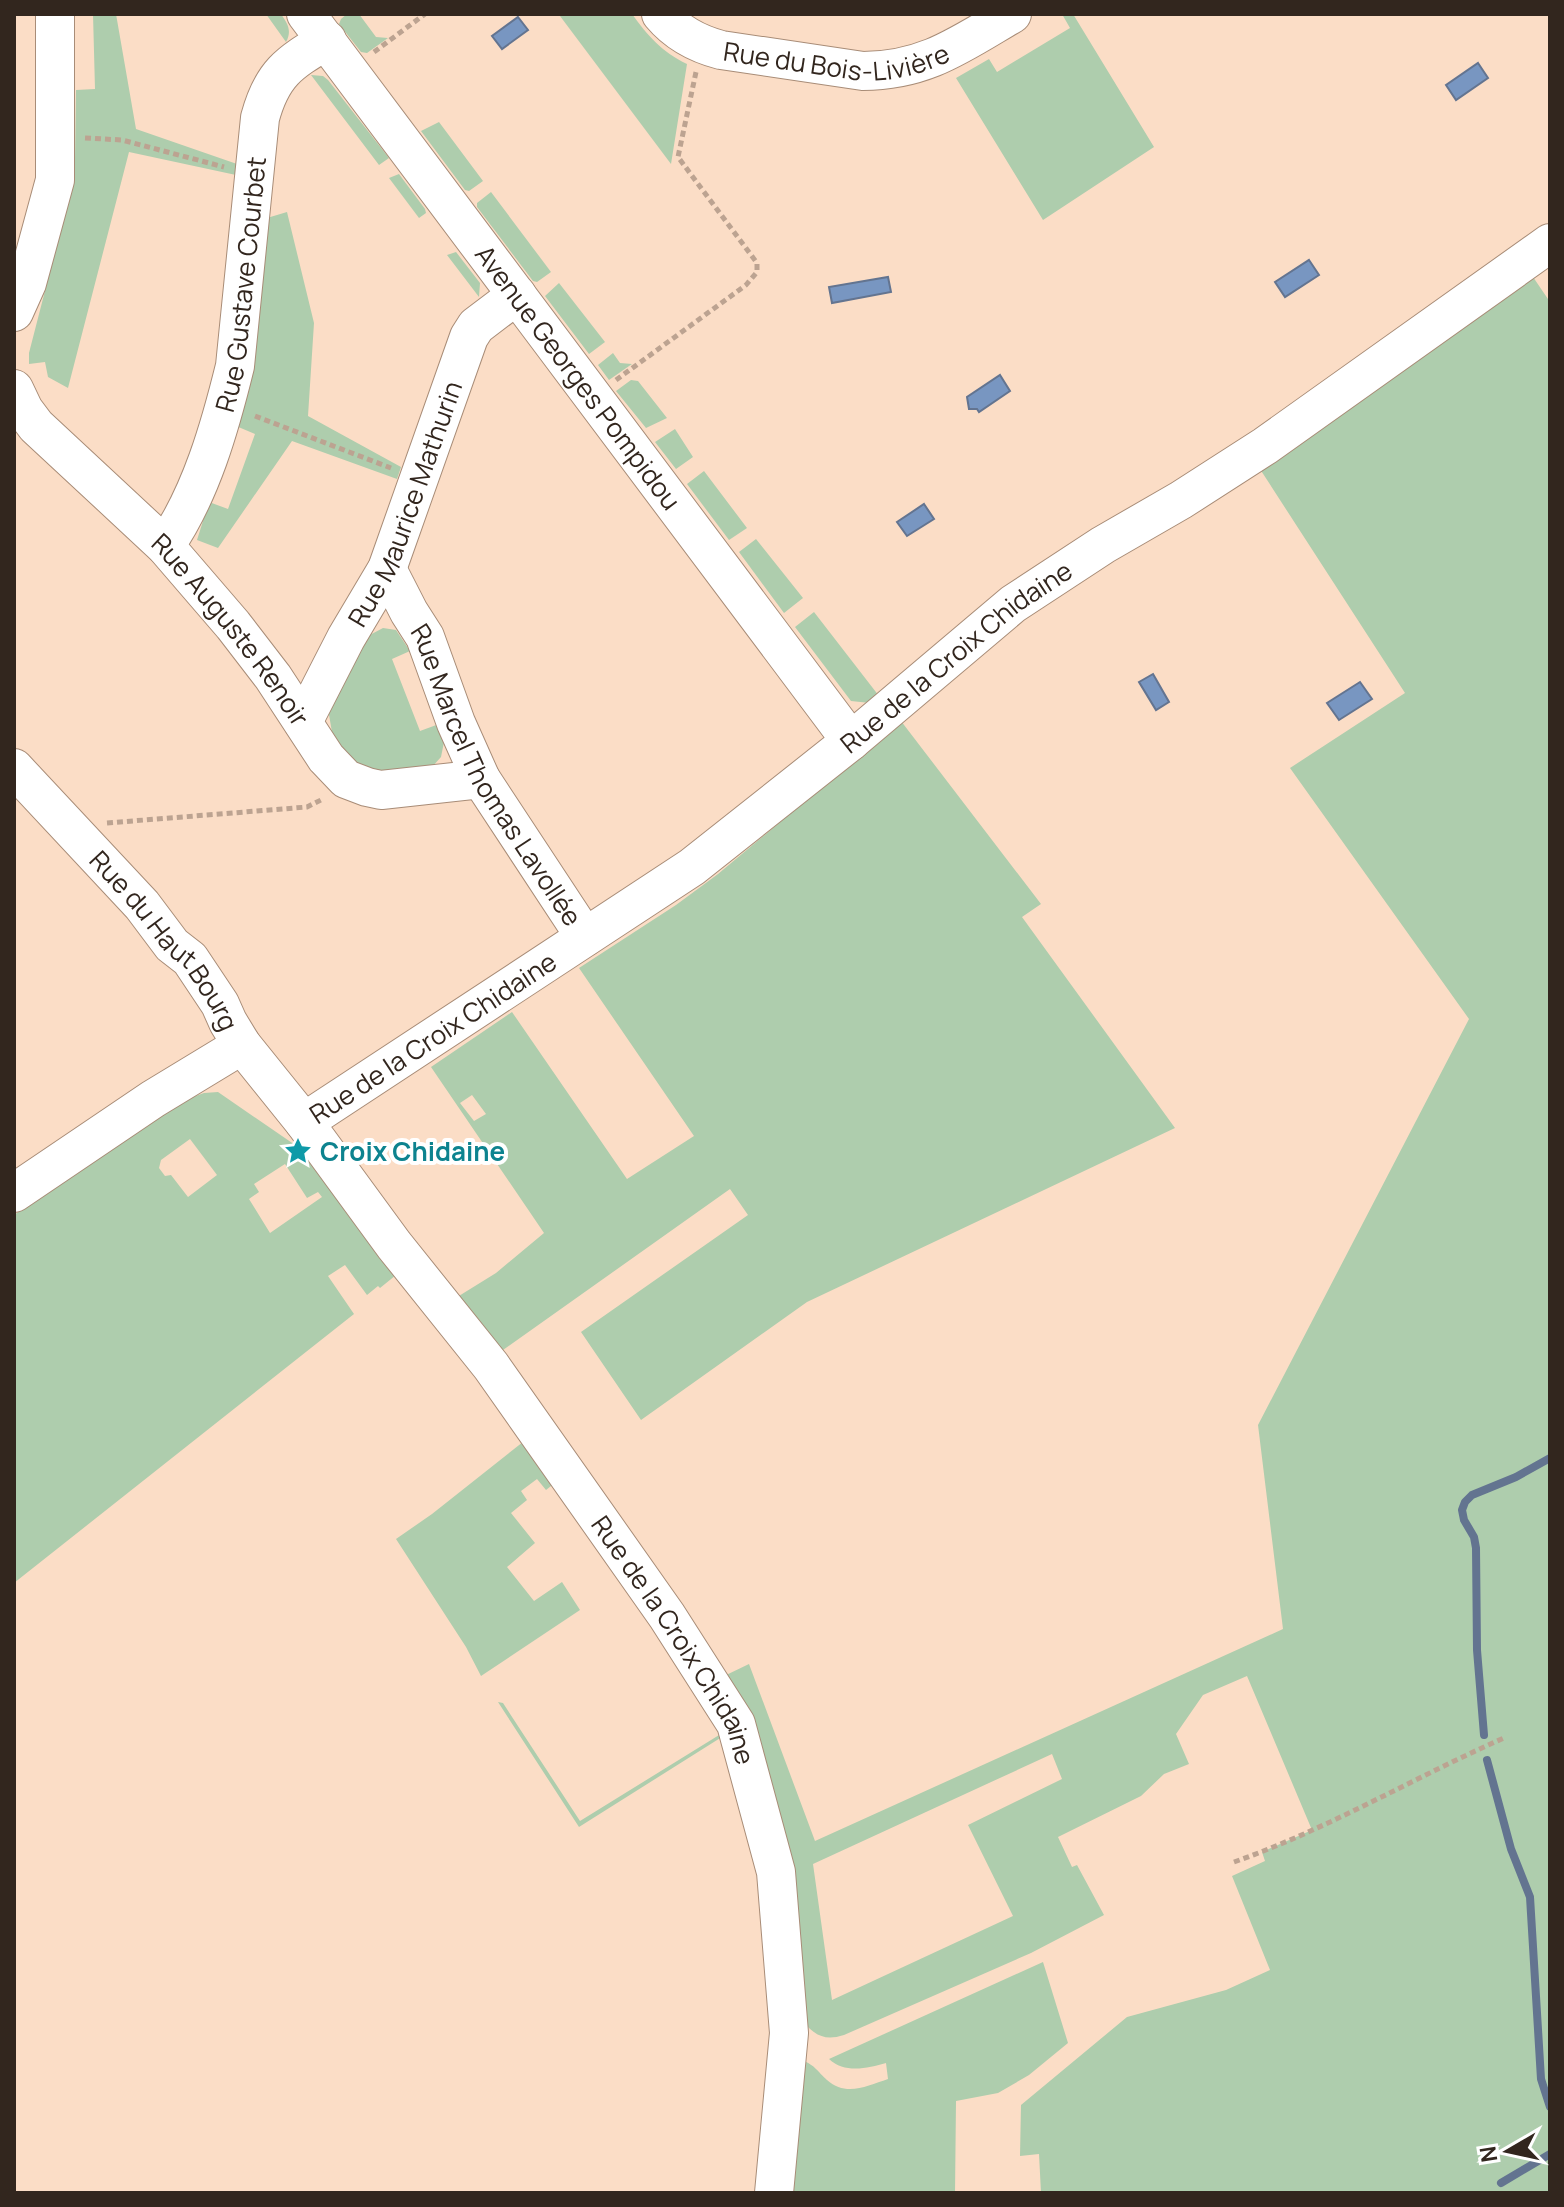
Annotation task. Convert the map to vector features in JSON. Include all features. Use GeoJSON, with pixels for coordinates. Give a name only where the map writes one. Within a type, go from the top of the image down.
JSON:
{"type":"FeatureCollection","features":[{"type":"Feature","properties":{"kind":"street"},"geometry":{"type":"LineString","coordinates":[[14,312],[27,283],[55,180],[55,14]]}},
{"type":"Feature","properties":{"kind":"street","name":"Rue du Bois-Livière"},"geometry":{"type":"LineString","coordinates":[[661,14],[702,45],[721,50],[847,69],[883,71],[913,66],[943,55],[1012,14]]}},
{"type":"Feature","properties":{"kind":"street","name":"Avenue Georges Pompidou"},"geometry":{"type":"LineString","coordinates":[[317,27],[851,741]]}},
{"type":"Feature","properties":{"kind":"street","name":"Rue Gustave Courbet"},"geometry":{"type":"LineString","coordinates":[[165,546],[178,528],[199,480],[235,366],[260,118],[265,97],[317,27]]}},
{"type":"Feature","properties":{"kind":"street","name":"Rue de la Croix Chidaine"},"geometry":{"type":"LineString","coordinates":[[774,2193],[788,2018],[776,1872],[736,1724],[667,1616],[491,1366],[394,1245],[304,1122],[692,867],[851,741],[1013,604],[1265,446],[1550,243]]}},
{"type":"Feature","properties":{"kind":"street","name":"Rue Maurice Mathurin"},"geometry":{"type":"LineString","coordinates":[[303,722],[346,638],[387,569],[469,337],[476,326],[517,295]]}},
{"type":"Feature","properties":{"kind":"street","name":"Rue Auguste Renoir"},"geometry":{"type":"LineString","coordinates":[[14,389],[36,426],[165,546],[273,677],[326,758],[346,779],[356,783]]}},
{"type":"Feature","properties":{"kind":"street","name":"Rue Marcel Thomas Lavollée"},"geometry":{"type":"LineString","coordinates":[[387,569],[425,637],[456,723],[481,779],[585,937]]}},
{"type":"Feature","properties":{"kind":"street","name":"Rue du Haut Bourg"},"geometry":{"type":"LineString","coordinates":[[14,768],[142,905],[172,945],[190,959],[242,1045],[304,1122]]}},
{"type":"Feature","properties":{"kind":"street"},"geometry":{"type":"LineString","coordinates":[[356,783],[381,790],[481,779]]}},
{"type":"Feature","properties":{"kind":"street"},"geometry":{"type":"LineString","coordinates":[[14,1193],[153,1099],[242,1045]]}},
{"type":"Feature","properties":{"kind":"path"},"geometry":{"type":"LineString","coordinates":[[350,71],[425,14]]}},
{"type":"Feature","properties":{"kind":"path"},"geometry":{"type":"LineString","coordinates":[[592,395],[746,285],[757,272],[757,263],[678,157],[702,45]]}},
{"type":"Feature","properties":{"kind":"path"},"geometry":{"type":"LineString","coordinates":[[56,137],[122,140],[254,175]]}},
{"type":"Feature","properties":{"kind":"path"},"geometry":{"type":"LineString","coordinates":[[225,404],[418,479]]}},
{"type":"Feature","properties":{"kind":"path"},"geometry":{"type":"LineString","coordinates":[[74,833],[97,824],[307,807],[356,783]]}},
{"type":"Feature","properties":{"kind":"path"},"geometry":{"type":"LineString","coordinates":[[1234,1862],[1320,1827],[1506,1737]]}},
{"type":"Feature","properties":{"kind":"green space"},"geometry":{"type":"Polygon","coordinates":[[[93,14],[116,14],[136,129],[237,164],[236,175],[129,152],[68,388],[48,377],[45,362],[29,364],[29,353],[72,186],[76,90],[95,89],[93,14]]]}},
{"type":"Feature","properties":{"kind":"green space"},"geometry":{"type":"Polygon","coordinates":[[[266,14],[281,14],[286,21],[289,34],[286,42],[266,14]]]}},
{"type":"Feature","properties":{"kind":"green space"},"geometry":{"type":"Polygon","coordinates":[[[347,14],[359,14],[376,37],[388,38],[367,53],[361,52],[339,24],[347,14]]]}},
{"type":"Feature","properties":{"kind":"green space"},"geometry":{"type":"Polygon","coordinates":[[[632,14],[656,43],[687,64],[671,164],[560,16],[632,14]]]}},
{"type":"Feature","properties":{"kind":"green space"},"geometry":{"type":"Polygon","coordinates":[[[1062,14],[1073,14],[1154,147],[1043,220],[956,78],[989,59],[997,72],[1070,28],[1062,14]]]}},
{"type":"Feature","properties":{"kind":"green space"},"geometry":{"type":"Polygon","coordinates":[[[311,75],[323,76],[328,80],[389,158],[379,165],[311,75]]]}},
{"type":"Feature","properties":{"kind":"green space"},"geometry":{"type":"Polygon","coordinates":[[[439,122],[483,181],[469,191],[465,190],[421,131],[439,122]]]}},
{"type":"Feature","properties":{"kind":"green space"},"geometry":{"type":"Polygon","coordinates":[[[399,174],[425,209],[426,213],[419,218],[389,178],[399,174]]]}},
{"type":"Feature","properties":{"kind":"green space"},"geometry":{"type":"Polygon","coordinates":[[[491,192],[551,272],[537,282],[533,281],[477,207],[477,203],[491,192]]]}},
{"type":"Feature","properties":{"kind":"green space"},"geometry":{"type":"Polygon","coordinates":[[[287,212],[314,323],[308,416],[401,467],[397,479],[292,441],[218,548],[197,540],[209,502],[228,509],[255,434],[236,426],[267,218],[287,212]]]}},
{"type":"Feature","properties":{"kind":"green space"},"geometry":{"type":"Polygon","coordinates":[[[456,252],[480,283],[479,297],[447,255],[456,252]]]}},
{"type":"Feature","properties":{"kind":"green space"},"geometry":{"type":"Polygon","coordinates":[[[1531,274],[1550,302],[1550,2193],[1041,2193],[1039,2154],[1020,2156],[1021,2105],[1127,2017],[1226,1990],[1270,1970],[1232,1876],[1265,1861],[1262,1852],[1312,1830],[1247,1676],[1203,1695],[1176,1734],[1189,1764],[1164,1774],[1141,1796],[1058,1837],[1072,1867],[1077,1865],[1104,1915],[1031,1953],[844,2035],[831,2037],[817,2034],[803,2022],[722,1677],[749,1664],[815,1841],[1283,1629],[1258,1425],[1469,1019],[1290,768],[1405,693],[1258,466],[1531,274]],[[1052,1754],[813,1864],[832,2000],[1013,1916],[968,1825],[1062,1779],[1052,1754]]]}},
{"type":"Feature","properties":{"kind":"green space"},"geometry":{"type":"Polygon","coordinates":[[[559,283],[605,342],[589,354],[545,296],[559,283]]]}},
{"type":"Feature","properties":{"kind":"green space"},"geometry":{"type":"Polygon","coordinates":[[[613,353],[620,363],[632,364],[609,380],[598,365],[613,353]]]}},
{"type":"Feature","properties":{"kind":"green space"},"geometry":{"type":"Polygon","coordinates":[[[631,380],[638,381],[667,418],[646,428],[616,391],[631,380]]]}},
{"type":"Feature","properties":{"kind":"green space"},"geometry":{"type":"Polygon","coordinates":[[[675,429],[693,457],[676,469],[655,442],[675,429]]]}},
{"type":"Feature","properties":{"kind":"green space"},"geometry":{"type":"Polygon","coordinates":[[[704,471],[747,528],[729,540],[687,484],[704,471]]]}},
{"type":"Feature","properties":{"kind":"green space"},"geometry":{"type":"Polygon","coordinates":[[[756,539],[803,598],[784,613],[739,552],[756,539]]]}},
{"type":"Feature","properties":{"kind":"green space"},"geometry":{"type":"Polygon","coordinates":[[[814,612],[879,696],[870,703],[851,701],[795,627],[814,612]]]}},
{"type":"Feature","properties":{"kind":"green space"},"geometry":{"type":"Polygon","coordinates":[[[383,628],[396,630],[410,651],[392,659],[420,731],[439,724],[444,742],[441,757],[432,767],[380,773],[350,762],[333,738],[328,709],[366,637],[383,628]]]}},
{"type":"Feature","properties":{"kind":"green space"},"geometry":{"type":"Polygon","coordinates":[[[901,721],[1041,904],[1022,917],[1175,1128],[807,1302],[641,1420],[581,1332],[748,1215],[730,1189],[496,1355],[454,1299],[496,1273],[544,1233],[431,1067],[512,1012],[627,1179],[694,1136],[579,968],[718,874],[901,721]],[[472,1095],[460,1103],[474,1121],[486,1114],[472,1095]]]}},
{"type":"Feature","properties":{"kind":"green space"},"geometry":{"type":"Polygon","coordinates":[[[218,1092],[298,1147],[293,1150],[297,1156],[304,1151],[401,1271],[367,1295],[345,1265],[328,1276],[354,1314],[14,1583],[14,1215],[184,1100],[218,1092]],[[190,1139],[161,1160],[159,1168],[165,1176],[171,1175],[188,1197],[217,1175],[190,1139]],[[285,1164],[254,1184],[259,1192],[249,1199],[270,1233],[322,1197],[318,1192],[307,1198],[285,1164]]]}},
{"type":"Feature","properties":{"kind":"green space"},"geometry":{"type":"Polygon","coordinates":[[[528,1438],[556,1482],[546,1490],[537,1479],[521,1491],[527,1500],[511,1513],[535,1543],[507,1567],[534,1601],[562,1582],[580,1610],[481,1676],[466,1647],[396,1539],[528,1438]]]}},
{"type":"Feature","properties":{"kind":"green space"},"geometry":{"type":"Polygon","coordinates":[[[498,1702],[503,1703],[580,1821],[724,1732],[725,1735],[579,1827],[498,1702]]]}},
{"type":"Feature","properties":{"kind":"green space"},"geometry":{"type":"Polygon","coordinates":[[[1043,1962],[1068,2043],[1029,2075],[998,2093],[956,2101],[955,2193],[781,2193],[802,2060],[842,2088],[864,2087],[888,2079],[886,2063],[849,2068],[829,2059],[1043,1962]]]}},
{"type":"Feature","properties":{"kind":"water"},"geometry":{"type":"Polygon","coordinates":[[[518,17],[528,30],[502,49],[492,36],[518,17]]]}},
{"type":"Feature","properties":{"kind":"water"},"geometry":{"type":"Polygon","coordinates":[[[1478,63],[1488,78],[1456,100],[1446,85],[1478,63]]]}},
{"type":"Feature","properties":{"kind":"water"},"geometry":{"type":"Polygon","coordinates":[[[1309,260],[1319,275],[1285,297],[1275,282],[1309,260]]]}},
{"type":"Feature","properties":{"kind":"water"},"geometry":{"type":"Polygon","coordinates":[[[888,277],[891,292],[832,303],[829,287],[888,277]]]}},
{"type":"Feature","properties":{"kind":"water"},"geometry":{"type":"Polygon","coordinates":[[[1000,375],[1010,391],[979,412],[969,409],[967,397],[1000,375]]]}},
{"type":"Feature","properties":{"kind":"water"},"geometry":{"type":"Polygon","coordinates":[[[924,504],[934,519],[907,536],[897,522],[924,504]]]}},
{"type":"Feature","properties":{"kind":"water"},"geometry":{"type":"Polygon","coordinates":[[[1153,674],[1169,702],[1156,710],[1139,682],[1153,674]]]}},
{"type":"Feature","properties":{"kind":"water"},"geometry":{"type":"Polygon","coordinates":[[[1360,682],[1372,699],[1339,720],[1327,703],[1360,682]]]}},
{"type":"Feature","properties":{"kind":"waterway"},"geometry":{"type":"LineString","coordinates":[[1484,1735],[1477,1650],[1476,1548],[1462,1510],[1472,1495],[1516,1477],[1550,1458]]}},
{"type":"Feature","properties":{"kind":"waterway"},"geometry":{"type":"LineString","coordinates":[[1487,1760],[1511,1849],[1530,1897],[1541,2079],[1550,2107]]}},
{"type":"Feature","properties":{"kind":"waterway"},"geometry":{"type":"LineString","coordinates":[[1501,2183],[1550,2154]]}},
{"type":"Feature","properties":{"kind":"place","name":"Croix Chidaine"},"geometry":{"type":"Point","coordinates":[298,1151]}}]}
